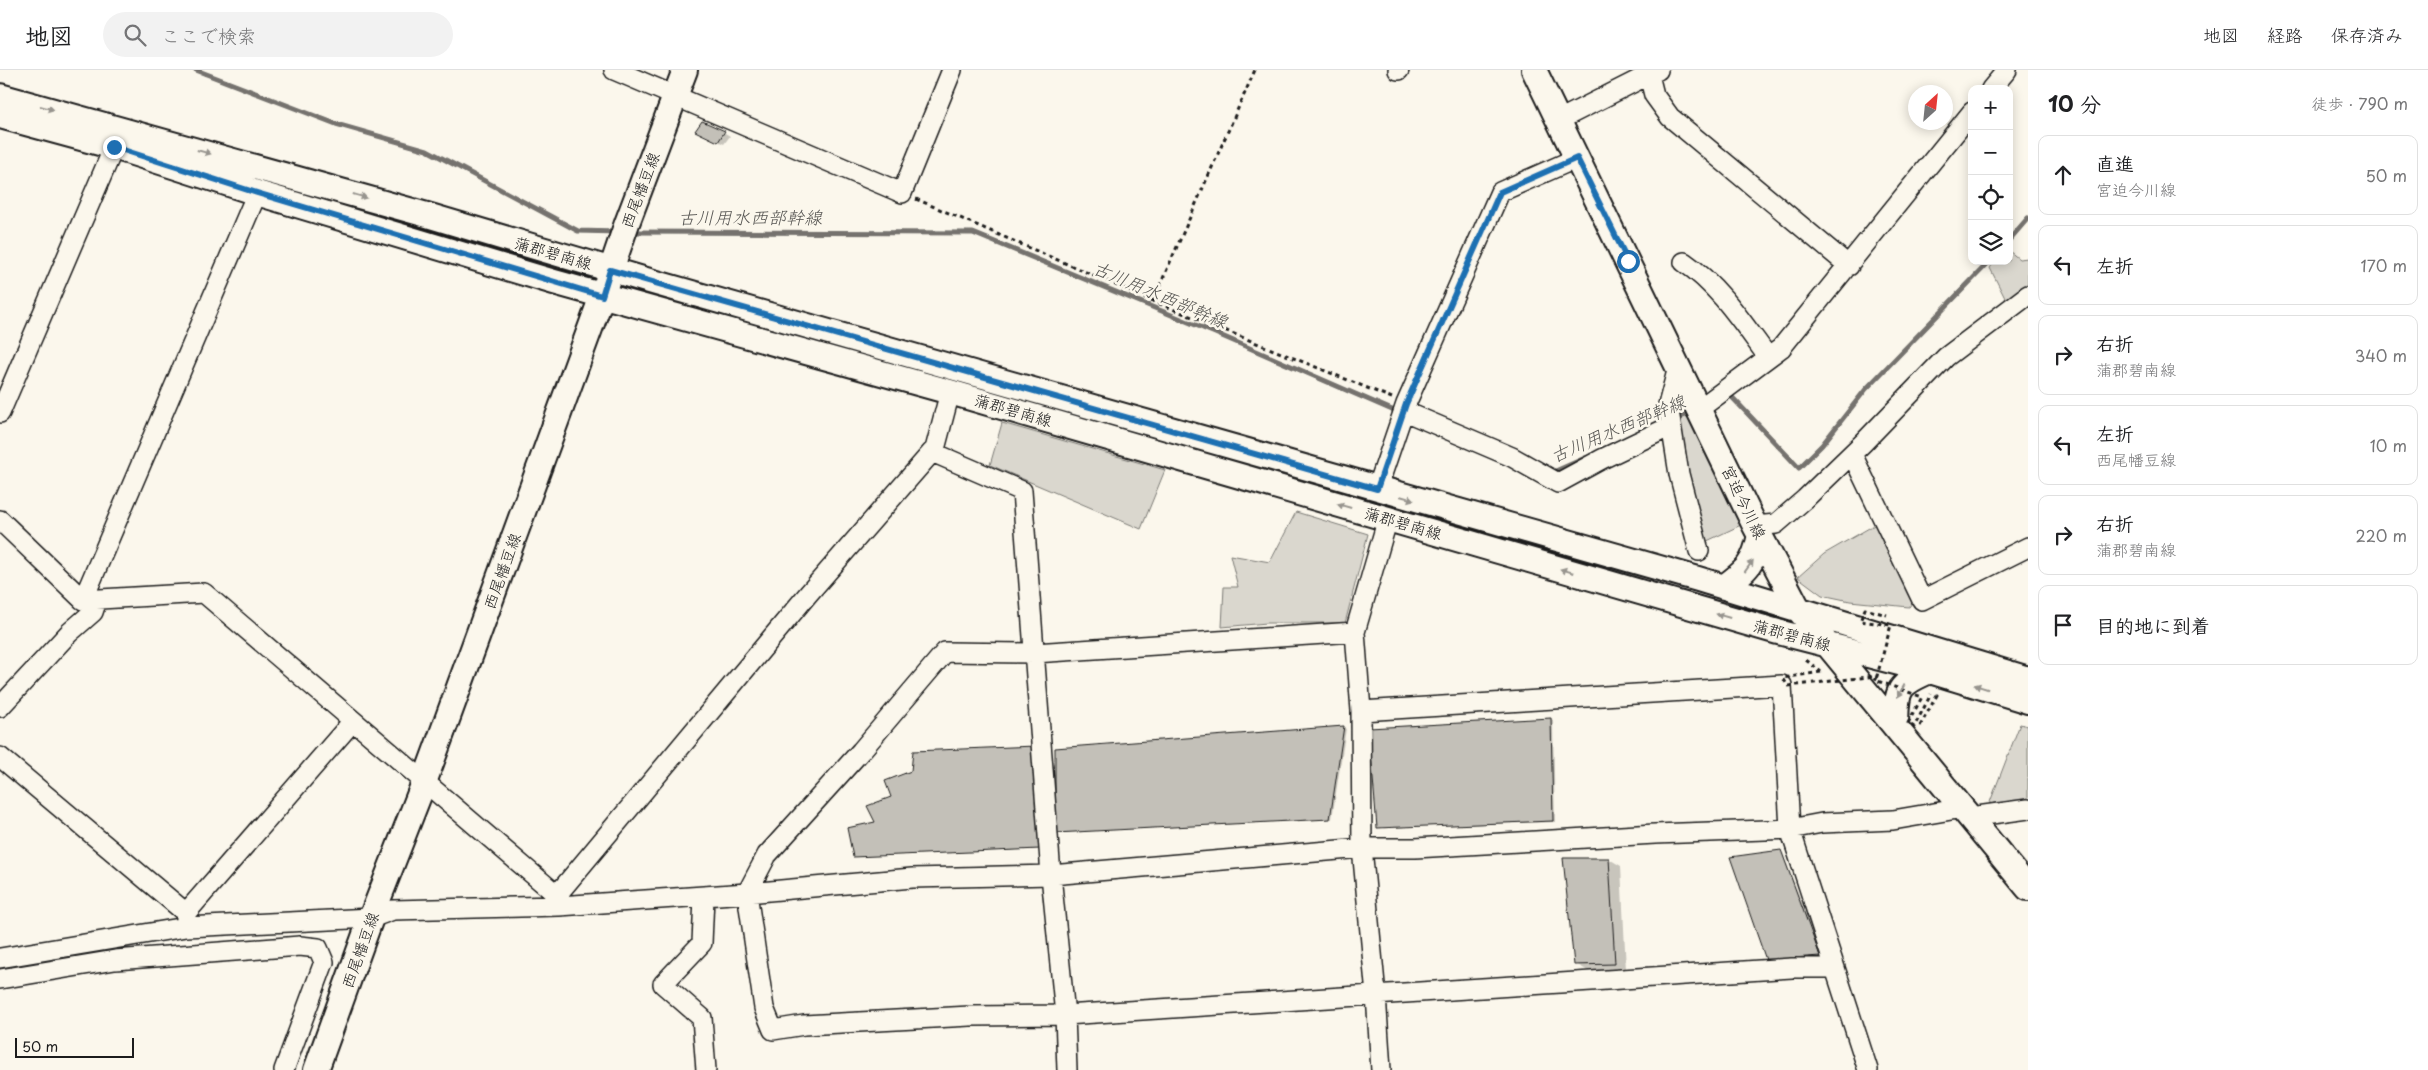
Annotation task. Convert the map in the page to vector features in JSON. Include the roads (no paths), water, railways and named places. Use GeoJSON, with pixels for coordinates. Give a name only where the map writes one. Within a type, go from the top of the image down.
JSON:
{"type":"FeatureCollection","features":[{"type":"Feature","properties":{"kind":"main road","name":"西尾幡豆線"},"geometry":{"type":"LineString","coordinates":[[316,1070],[371,918],[425,780],[627,223],[685,70]]}},
{"type":"Feature","properties":{"kind":"main road","name":"宮迫今川線"},"geometry":{"type":"LineString","coordinates":[[1534,70],[1678,367],[1799,610],[1824,643],[1906,731],[1967,813],[2028,888]]}},
{"type":"Feature","properties":{"kind":"main road","name":"蒲郡碧南線"},"geometry":{"type":"LineString","coordinates":[[0,96],[418,212],[613,262],[1377,489],[1724,587],[2028,679]]}},
{"type":"Feature","properties":{"kind":"main road","name":"蒲郡碧南線"},"geometry":{"type":"LineString","coordinates":[[0,116],[114,147],[257,193],[602,296],[950,392],[1778,632],[1824,643],[1931,682],[2028,701]]}},
{"type":"Feature","properties":{"kind":"main road"},"geometry":{"type":"LineString","coordinates":[[1724,587],[1746,571],[1756,556],[1758,530]]}},
{"type":"Feature","properties":{"kind":"main road"},"geometry":{"type":"LineString","coordinates":[[1906,731],[1897,696],[1906,682],[1931,682]]}},
{"type":"Feature","properties":{"kind":"street"},"geometry":{"type":"LineString","coordinates":[[614,70],[902,193],[952,70]]}},
{"type":"Feature","properties":{"kind":"street"},"geometry":{"type":"LineString","coordinates":[[1994,85],[2006,70]]}},
{"type":"Feature","properties":{"kind":"street"},"geometry":{"type":"LineString","coordinates":[[1559,120],[1653,72],[1654,95],[1670,117],[1849,266]]}},
{"type":"Feature","properties":{"kind":"street"},"geometry":{"type":"LineString","coordinates":[[1699,409],[1781,348],[1968,117]]}},
{"type":"Feature","properties":{"kind":"street"},"geometry":{"type":"LineString","coordinates":[[0,412],[114,147]]}},
{"type":"Feature","properties":{"kind":"street"},"geometry":{"type":"LineString","coordinates":[[1377,489],[1405,407],[1500,192],[1577,158]]}},
{"type":"Feature","properties":{"kind":"street"},"geometry":{"type":"LineString","coordinates":[[90,600],[257,193]]}},
{"type":"Feature","properties":{"kind":"street"},"geometry":{"type":"LineString","coordinates":[[1684,262],[1702,275],[1721,294],[1768,358]]}},
{"type":"Feature","properties":{"kind":"street"},"geometry":{"type":"LineString","coordinates":[[1758,530],[1776,524],[1852,454],[1946,357],[2028,295]]}},
{"type":"Feature","properties":{"kind":"street"},"geometry":{"type":"LineString","coordinates":[[1678,367],[1668,405],[1680,474],[1699,551]]}},
{"type":"Feature","properties":{"kind":"street"},"geometry":{"type":"LineString","coordinates":[[934,453],[950,392]]}},
{"type":"Feature","properties":{"kind":"street"},"geometry":{"type":"LineString","coordinates":[[1405,407],[1512,457],[1558,483],[1602,459],[1672,426]]}},
{"type":"Feature","properties":{"kind":"street"},"geometry":{"type":"LineString","coordinates":[[558,901],[809,593],[932,452],[1022,492],[1051,875],[1065,1015],[1067,1070]]}},
{"type":"Feature","properties":{"kind":"street"},"geometry":{"type":"LineString","coordinates":[[1852,454],[1922,600],[2028,547]]}},
{"type":"Feature","properties":{"kind":"street"},"geometry":{"type":"LineString","coordinates":[[1381,1070],[1362,848],[1361,711],[1355,632],[1388,518]]}},
{"type":"Feature","properties":{"kind":"street"},"geometry":{"type":"LineString","coordinates":[[0,520],[90,600],[93,612],[69,633],[0,708]]}},
{"type":"Feature","properties":{"kind":"street"},"geometry":{"type":"LineString","coordinates":[[90,600],[204,593],[425,780],[558,901]]}},
{"type":"Feature","properties":{"kind":"street"},"geometry":{"type":"LineString","coordinates":[[1355,632],[1034,653],[944,652],[861,751],[767,855],[747,893],[764,1008],[773,1030],[804,1025],[970,1016],[1065,1015],[1792,968],[1834,968]]}},
{"type":"Feature","properties":{"kind":"street"},"geometry":{"type":"LineString","coordinates":[[1361,711],[1782,685],[1790,829],[1868,1070]]}},
{"type":"Feature","properties":{"kind":"street"},"geometry":{"type":"LineString","coordinates":[[186,920],[353,721]]}},
{"type":"Feature","properties":{"kind":"street"},"geometry":{"type":"LineString","coordinates":[[0,757],[186,920]]}},
{"type":"Feature","properties":{"kind":"street"},"geometry":{"type":"LineString","coordinates":[[0,958],[186,920],[371,918],[392,910],[558,901],[704,897],[912,878],[1051,875],[1362,848],[1415,848],[1655,834],[1790,829],[1822,823],[1893,820],[2028,809]]}},
{"type":"Feature","properties":{"kind":"street"},"geometry":{"type":"LineString","coordinates":[[704,897],[702,943],[663,984],[702,1018],[706,1070]]}},
{"type":"Feature","properties":{"kind":"street"},"geometry":{"type":"LineString","coordinates":[[0,979],[115,960],[300,946],[318,948],[324,962],[284,1070]]}},
{"type":"Feature","properties":{"kind":"waterway","name":"古川用水西部幹線"},"geometry":{"type":"LineString","coordinates":[[196,70],[336,124],[427,150],[578,231],[618,232]]}},
{"type":"Feature","properties":{"kind":"waterway","name":"古川用水西部幹線"},"geometry":{"type":"LineString","coordinates":[[2013,235],[2028,218]]}},
{"type":"Feature","properties":{"kind":"waterway","name":"古川用水西部幹線"},"geometry":{"type":"LineString","coordinates":[[631,232],[973,233],[1215,333],[1399,413]]}},
{"type":"Feature","properties":{"kind":"waterway","name":"古川用水西部幹線"},"geometry":{"type":"LineString","coordinates":[[1726,398],[1731,396],[1799,468],[1822,445],[1866,389],[1986,265]]}},
{"type":"Feature","properties":{"kind":"waterway","name":"古川用水西部幹線"},"geometry":{"type":"LineString","coordinates":[[1673,420],[1693,412]]}},
{"type":"Feature","properties":{"kind":"waterway","name":"古川用水西部幹線"},"geometry":{"type":"LineString","coordinates":[[1549,474],[1585,458]]}}]}
